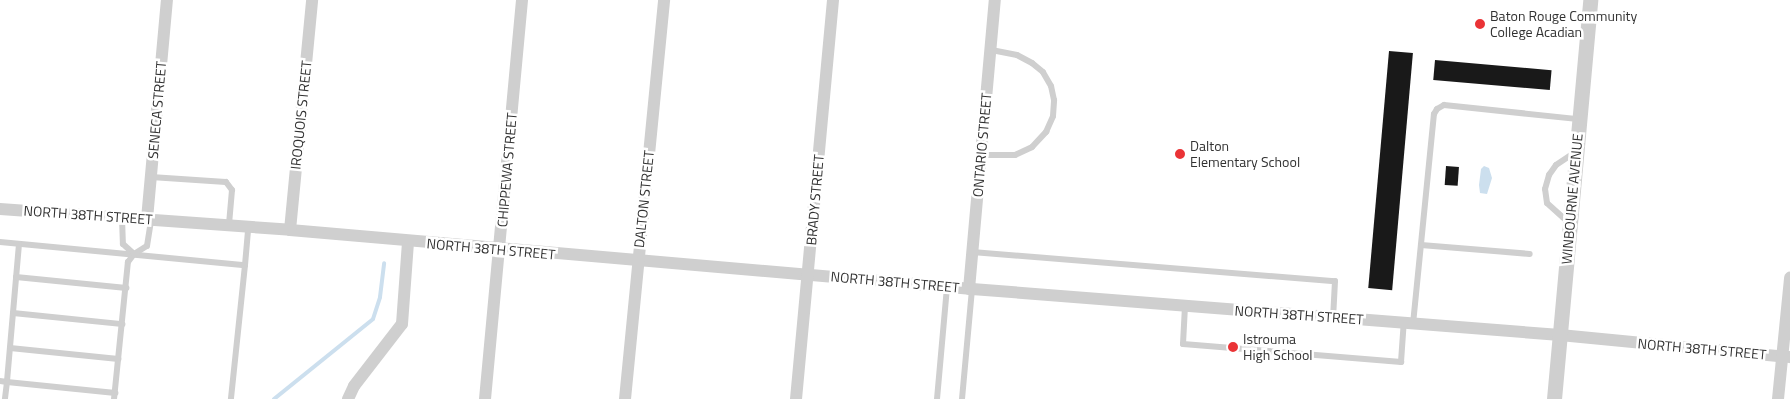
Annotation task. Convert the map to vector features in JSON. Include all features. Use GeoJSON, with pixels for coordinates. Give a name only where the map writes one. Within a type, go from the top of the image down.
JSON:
{"type":"FeatureCollection","features":[{"type":"Feature","properties":{"kind":"street","name":"SENECA STREET"},"geometry":{"type":"LineString","coordinates":[[149,220],[150,178],[168,0]]}},
{"type":"Feature","properties":{"kind":"street","name":"IROQUOIS STREET"},"geometry":{"type":"LineString","coordinates":[[290,230],[312,0]]}},
{"type":"Feature","properties":{"kind":"street","name":"CHIPPEWA STREET"},"geometry":{"type":"LineString","coordinates":[[485,399],[522,0]]}},
{"type":"Feature","properties":{"kind":"street","name":"DALTON STREET"},"geometry":{"type":"LineString","coordinates":[[625,399],[664,0]]}},
{"type":"Feature","properties":{"kind":"street","name":"BRADY STREET"},"geometry":{"type":"LineString","coordinates":[[796,399],[833,0]]}},
{"type":"Feature","properties":{"kind":"street","name":"ONTARIO STREET"},"geometry":{"type":"LineString","coordinates":[[970,289],[995,0]]}},
{"type":"Feature","properties":{"kind":"street","name":"WINBOURNE AVENUE"},"geometry":{"type":"LineString","coordinates":[[1554,399],[1590,0]]}},
{"type":"Feature","properties":{"kind":"street","name":"NORTH 38TH STREET"},"geometry":{"type":"LineString","coordinates":[[0,209],[290,230],[408,242],[970,289],[1560,335],[1786,356]]}},
{"type":"Feature","properties":{"kind":"street"},"geometry":{"type":"LineString","coordinates":[[348,399],[354,386],[402,324],[408,242]]}},
{"type":"Feature","properties":{"kind":"street"},"geometry":{"type":"LineString","coordinates":[[1778,399],[1786,356],[1790,278]]}},
{"type":"Feature","properties":{"kind":"lane"},"geometry":{"type":"LineString","coordinates":[[981,155],[1015,155],[1032,146],[1046,132],[1053,116],[1054,100],[1043,72],[1018,55],[990,50]]}},
{"type":"Feature","properties":{"kind":"lane"},"geometry":{"type":"LineString","coordinates":[[1185,306],[1182,344],[1401,362],[1421,245],[1434,114],[1437,108],[1444,105],[1580,119]]}},
{"type":"Feature","properties":{"kind":"lane"},"geometry":{"type":"LineString","coordinates":[[1570,223],[1548,202],[1545,189],[1548,175],[1556,165],[1576,151]]}},
{"type":"Feature","properties":{"kind":"lane"},"geometry":{"type":"LineString","coordinates":[[150,178],[226,182],[232,190],[229,226]]}},
{"type":"Feature","properties":{"kind":"lane"},"geometry":{"type":"LineString","coordinates":[[122,218],[123,244],[134,254]]}},
{"type":"Feature","properties":{"kind":"lane"},"geometry":{"type":"LineString","coordinates":[[4,382],[115,396],[128,262],[134,254],[147,246],[149,220]]}},
{"type":"Feature","properties":{"kind":"lane"},"geometry":{"type":"LineString","coordinates":[[231,399],[248,227]]}},
{"type":"Feature","properties":{"kind":"lane"},"geometry":{"type":"LineString","coordinates":[[0,242],[244,265]]}},
{"type":"Feature","properties":{"kind":"lane"},"geometry":{"type":"LineString","coordinates":[[6,399],[4,382],[10,348],[20,244]]}},
{"type":"Feature","properties":{"kind":"lane"},"geometry":{"type":"LineString","coordinates":[[1421,245],[1530,254]]}},
{"type":"Feature","properties":{"kind":"lane"},"geometry":{"type":"LineString","coordinates":[[972,252],[1336,281],[1332,317]]}},
{"type":"Feature","properties":{"kind":"lane"},"geometry":{"type":"LineString","coordinates":[[16,277],[126,288]]}},
{"type":"Feature","properties":{"kind":"lane"},"geometry":{"type":"LineString","coordinates":[[937,399],[947,287]]}},
{"type":"Feature","properties":{"kind":"lane"},"geometry":{"type":"LineString","coordinates":[[962,399],[970,289]]}},
{"type":"Feature","properties":{"kind":"lane"},"geometry":{"type":"LineString","coordinates":[[13,313],[122,324]]}},
{"type":"Feature","properties":{"kind":"lane"},"geometry":{"type":"LineString","coordinates":[[10,348],[118,359]]}},
{"type":"Feature","properties":{"kind":"water"},"geometry":{"type":"Polygon","coordinates":[[[1484,166],[1489,168],[1492,178],[1487,194],[1480,193],[1479,185],[1481,169],[1484,166]]]}},
{"type":"Feature","properties":{"kind":"building"},"geometry":{"type":"Polygon","coordinates":[[[1389,51],[1413,53],[1392,290],[1368,288],[1389,51]]]}},
{"type":"Feature","properties":{"kind":"building"},"geometry":{"type":"Polygon","coordinates":[[[1435,60],[1552,70],[1550,90],[1433,80],[1435,60]]]}},
{"type":"Feature","properties":{"kind":"building"},"geometry":{"type":"Polygon","coordinates":[[[1446,166],[1459,167],[1458,186],[1445,185],[1446,166]]]}},
{"type":"Feature","properties":{"kind":"waterway"},"geometry":{"type":"LineString","coordinates":[[274,399],[373,319],[380,297],[384,263]]}},
{"type":"Feature","properties":{"kind":"place","name":"Baton Rouge Community College Acadian"},"geometry":{"type":"Point","coordinates":[1480,24]}},
{"type":"Feature","properties":{"kind":"place","name":"Dalton Elementary School"},"geometry":{"type":"Point","coordinates":[1180,154]}},
{"type":"Feature","properties":{"kind":"place","name":"Istrouma High School"},"geometry":{"type":"Point","coordinates":[1233,347]}}]}
